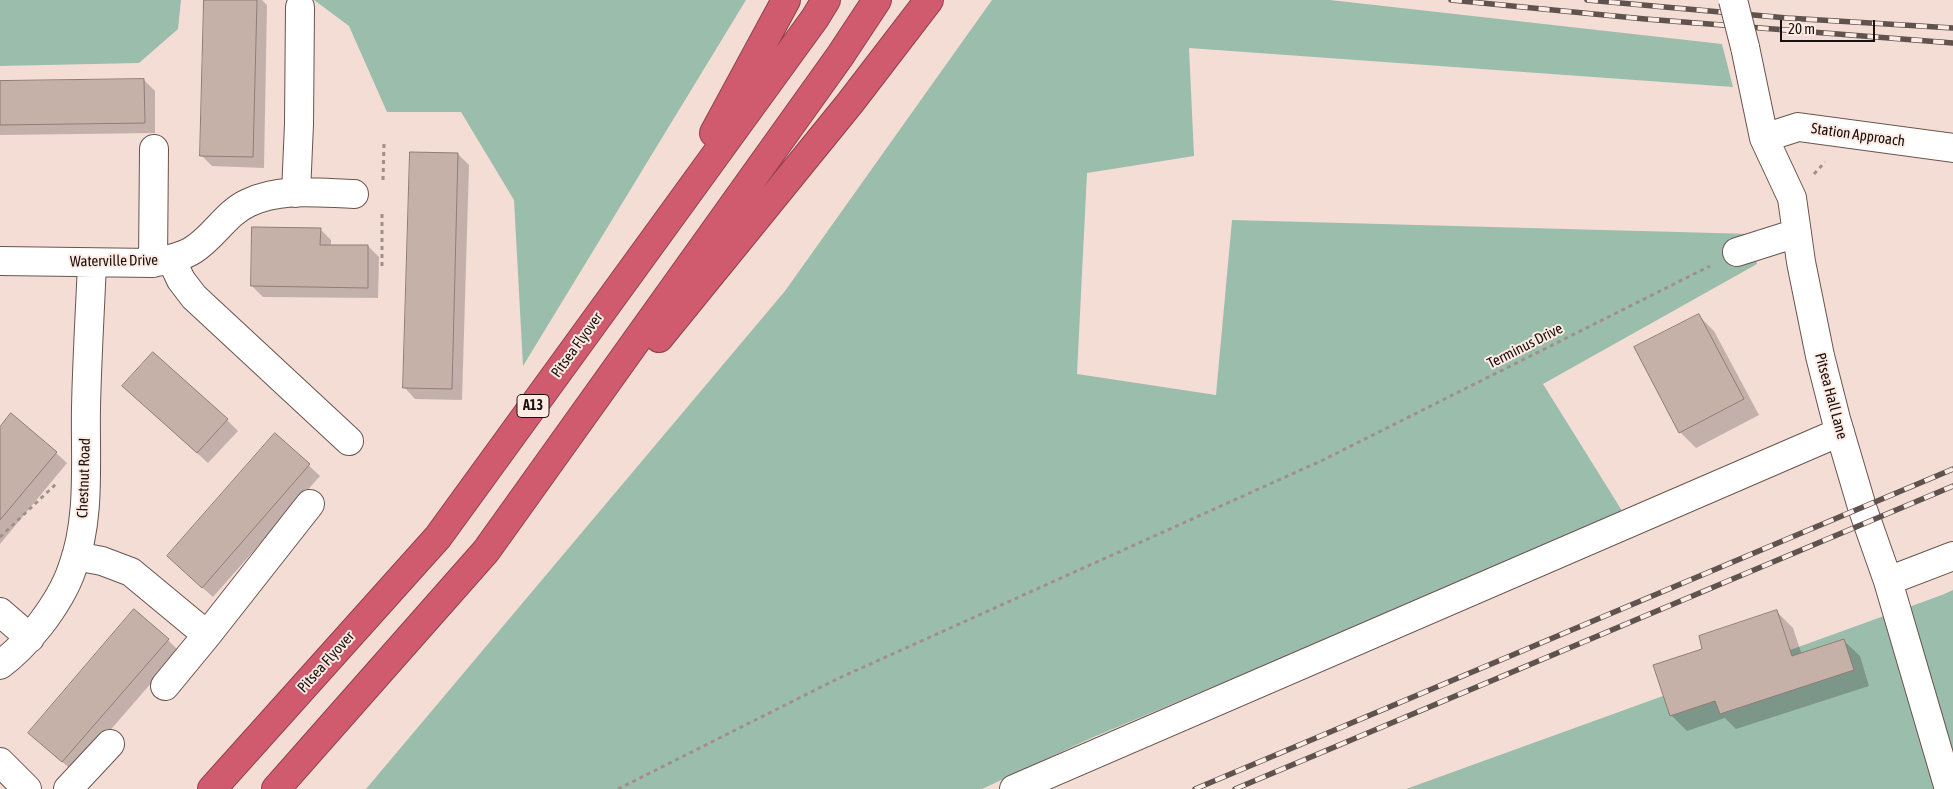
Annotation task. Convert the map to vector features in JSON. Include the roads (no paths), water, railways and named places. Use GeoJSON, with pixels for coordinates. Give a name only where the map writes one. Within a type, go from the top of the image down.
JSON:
{"type":"FeatureCollection","features":[{"type":"Feature","properties":{"kind":"highway","name":"A13"},"geometry":{"type":"LineString","coordinates":[[665,224],[786,0]]}},
{"type":"Feature","properties":{"kind":"highway","name":"Pitsea Flyover"},"geometry":{"type":"LineString","coordinates":[[212,789],[438,537],[810,26],[826,0]]}},
{"type":"Feature","properties":{"kind":"highway"},"geometry":{"type":"LineString","coordinates":[[486,551],[840,56],[877,0]]}},
{"type":"Feature","properties":{"kind":"highway"},"geometry":{"type":"LineString","coordinates":[[276,789],[486,551],[850,103],[929,0]]}},
{"type":"Feature","properties":{"kind":"street","name":"Pitsea Hall Lane"},"geometry":{"type":"LineString","coordinates":[[1733,0],[1764,138],[1792,198],[1820,356],[1840,432],[1862,507],[1888,581],[1949,789]]}},
{"type":"Feature","properties":{"kind":"street"},"geometry":{"type":"LineString","coordinates":[[296,193],[299,124],[300,7]]}},
{"type":"Feature","properties":{"kind":"street","name":"Station Approach"},"geometry":{"type":"LineString","coordinates":[[1764,138],[1798,127],[1953,148]]}},
{"type":"Feature","properties":{"kind":"street"},"geometry":{"type":"LineString","coordinates":[[154,149],[162,261],[181,280],[194,297],[349,441]]}},
{"type":"Feature","properties":{"kind":"street","name":"Waterville Drive"},"geometry":{"type":"LineString","coordinates":[[0,261],[92,263],[162,261],[193,250],[233,213],[247,203],[262,197],[296,193],[354,194]]}},
{"type":"Feature","properties":{"kind":"street"},"geometry":{"type":"LineString","coordinates":[[1737,252],[1797,232]]}},
{"type":"Feature","properties":{"kind":"street","name":"Chestnut Road"},"geometry":{"type":"LineString","coordinates":[[0,665],[30,638],[52,609],[64,589],[76,556],[84,517],[87,360],[92,263]]}},
{"type":"Feature","properties":{"kind":"street"},"geometry":{"type":"LineString","coordinates":[[1014,789],[1840,432]]}},
{"type":"Feature","properties":{"kind":"street"},"geometry":{"type":"LineString","coordinates":[[165,686],[310,504]]}},
{"type":"Feature","properties":{"kind":"street"},"geometry":{"type":"LineString","coordinates":[[76,556],[102,561],[131,572],[207,634]]}},
{"type":"Feature","properties":{"kind":"street"},"geometry":{"type":"LineString","coordinates":[[1888,581],[1953,556]]}},
{"type":"Feature","properties":{"kind":"street"},"geometry":{"type":"LineString","coordinates":[[0,612],[30,638]]}},
{"type":"Feature","properties":{"kind":"street"},"geometry":{"type":"LineString","coordinates":[[68,789],[110,744]]}},
{"type":"Feature","properties":{"kind":"street"},"geometry":{"type":"LineString","coordinates":[[0,762],[27,789]]}},
{"type":"Feature","properties":{"kind":"railway"},"geometry":{"type":"LineString","coordinates":[[1451,0],[1645,19],[1953,43]]}},
{"type":"Feature","properties":{"kind":"railway"},"geometry":{"type":"LineString","coordinates":[[1587,0],[1787,18],[1953,28]]}},
{"type":"Feature","properties":{"kind":"railway"},"geometry":{"type":"LineString","coordinates":[[1195,789],[1953,469]]}},
{"type":"Feature","properties":{"kind":"railway"},"geometry":{"type":"LineString","coordinates":[[1235,789],[1953,486]]}}]}
